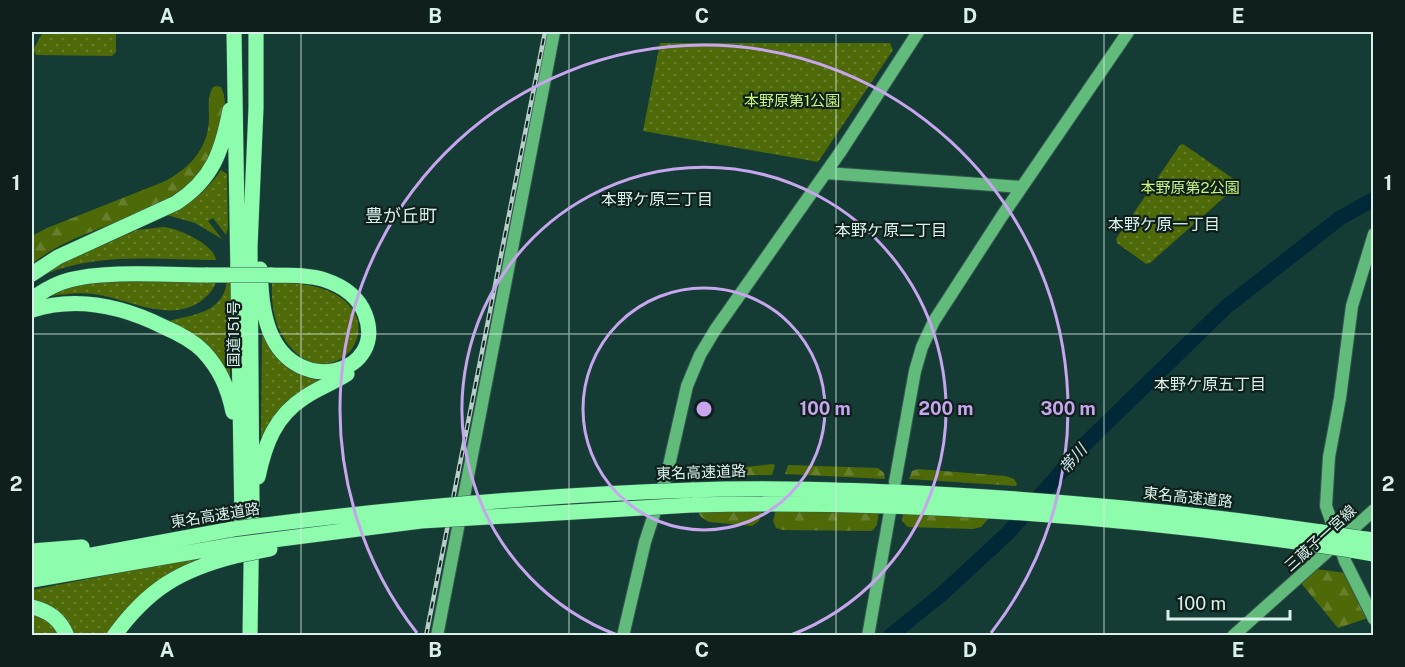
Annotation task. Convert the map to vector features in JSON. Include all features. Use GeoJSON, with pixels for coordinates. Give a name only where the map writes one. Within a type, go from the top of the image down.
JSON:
{"type":"FeatureCollection","features":[{"type":"Feature","properties":{"kind":"highway","name":"国道151号"},"geometry":{"type":"LineString","coordinates":[[234,32],[239,447],[242,510],[241,636]]}},
{"type":"Feature","properties":{"kind":"highway","name":"国道151号"},"geometry":{"type":"LineString","coordinates":[[250,636],[252,504],[250,247],[256,32]]}},
{"type":"Feature","properties":{"kind":"highway"},"geometry":{"type":"LineString","coordinates":[[32,274],[58,257],[187,196],[207,176],[215,163],[222,147],[232,101],[236,94]]}},
{"type":"Feature","properties":{"kind":"highway"},"geometry":{"type":"LineString","coordinates":[[255,129],[261,282],[263,304],[270,333],[278,347],[289,358],[314,372],[335,372],[359,357],[366,344],[368,330],[367,318],[356,298],[340,286],[317,278],[270,271]]}},
{"type":"Feature","properties":{"kind":"highway"},"geometry":{"type":"LineString","coordinates":[[32,289],[46,281],[77,271],[119,268],[208,271],[323,270],[351,283],[362,292],[371,305],[376,326],[372,346],[359,366],[295,404],[272,431],[263,456],[252,504]]}},
{"type":"Feature","properties":{"kind":"highway"},"geometry":{"type":"LineString","coordinates":[[32,298],[73,279],[208,271]]}},
{"type":"Feature","properties":{"kind":"highway"},"geometry":{"type":"LineString","coordinates":[[32,310],[58,303],[83,302],[108,306],[159,324],[193,342],[217,368],[227,388],[233,415],[235,440],[239,447]]}},
{"type":"Feature","properties":{"kind":"highway","name":"東名高速道路"},"geometry":{"type":"LineString","coordinates":[[32,566],[167,540],[234,543],[421,521],[692,497],[744,488],[1008,498],[1047,507],[1238,534],[1356,542],[1374,554]]}},
{"type":"Feature","properties":{"kind":"highway","name":"東名高速道路"},"geometry":{"type":"LineString","coordinates":[[32,580],[433,506],[597,493],[997,511],[1047,507]]}},
{"type":"Feature","properties":{"kind":"highway"},"geometry":{"type":"LineString","coordinates":[[32,551],[167,540]]}},
{"type":"Feature","properties":{"kind":"highway"},"geometry":{"type":"LineString","coordinates":[[114,636],[134,610],[170,581],[205,563],[234,543]]}},
{"type":"Feature","properties":{"kind":"highway"},"geometry":{"type":"LineString","coordinates":[[32,607],[53,616],[67,636]]}},
{"type":"Feature","properties":{"kind":"street"},"geometry":{"type":"LineString","coordinates":[[437,636],[554,32]]}},
{"type":"Feature","properties":{"kind":"street"},"geometry":{"type":"LineString","coordinates":[[623,636],[645,542],[667,474],[687,386],[696,366],[715,330],[826,173],[918,32]]}},
{"type":"Feature","properties":{"kind":"street"},"geometry":{"type":"LineString","coordinates":[[895,482],[915,371],[922,347],[934,321],[959,280],[1128,32]]}},
{"type":"Feature","properties":{"kind":"street"},"geometry":{"type":"LineString","coordinates":[[826,173],[1022,187]]}},
{"type":"Feature","properties":{"kind":"street"},"geometry":{"type":"LineString","coordinates":[[1374,234],[1352,306],[1340,398],[1329,457],[1326,506],[1356,542],[1345,561],[1374,619]]}},
{"type":"Feature","properties":{"kind":"street","name":"三蔵子一宮線"},"geometry":{"type":"LineString","coordinates":[[1233,636],[1356,542],[1374,510]]}},
{"type":"Feature","properties":{"kind":"street"},"geometry":{"type":"LineString","coordinates":[[868,632],[890,512]]}},
{"type":"Feature","properties":{"kind":"green space"},"geometry":{"type":"Polygon","coordinates":[[[43,32],[116,32],[116,52],[112,56],[36,55],[33,50],[43,32]]]}},
{"type":"Feature","properties":{"kind":"green space","name":"本野原第1公園"},"geometry":{"type":"Polygon","coordinates":[[[660,43],[890,43],[893,50],[818,162],[643,131],[660,43]]]}},
{"type":"Feature","properties":{"kind":"green space"},"geometry":{"type":"Polygon","coordinates":[[[213,87],[221,87],[225,103],[217,148],[211,163],[193,182],[172,197],[149,209],[76,238],[32,264],[32,236],[163,182],[188,165],[205,140],[208,130],[210,95],[213,87]]]}},
{"type":"Feature","properties":{"kind":"green space","name":"本野原第2公園"},"geometry":{"type":"Polygon","coordinates":[[[1183,144],[1238,182],[1238,185],[1150,263],[1146,264],[1117,243],[1116,239],[1180,145],[1183,144]]]}},
{"type":"Feature","properties":{"kind":"green space"},"geometry":{"type":"Polygon","coordinates":[[[221,170],[227,174],[228,228],[226,235],[213,218],[208,221],[222,239],[195,223],[167,215],[197,196],[221,170]]]}},
{"type":"Feature","properties":{"kind":"green space"},"geometry":{"type":"Polygon","coordinates":[[[163,227],[177,230],[194,238],[209,248],[216,260],[108,260],[66,267],[46,274],[51,268],[137,230],[163,227]]]}},
{"type":"Feature","properties":{"kind":"green space"},"geometry":{"type":"Polygon","coordinates":[[[217,279],[211,291],[201,301],[175,310],[148,308],[93,294],[51,296],[53,291],[83,281],[217,279]]]}},
{"type":"Feature","properties":{"kind":"green space"},"geometry":{"type":"Polygon","coordinates":[[[227,282],[229,282],[231,292],[230,379],[189,331],[169,321],[197,314],[213,307],[224,293],[227,282]]]}},
{"type":"Feature","properties":{"kind":"green space"},"geometry":{"type":"Polygon","coordinates":[[[272,282],[321,288],[335,294],[351,307],[358,322],[357,337],[351,350],[340,360],[325,364],[309,361],[293,350],[282,335],[275,319],[272,282]]]}},
{"type":"Feature","properties":{"kind":"green space"},"geometry":{"type":"Polygon","coordinates":[[[262,335],[279,359],[293,371],[319,380],[262,439],[261,436],[262,335]]]}},
{"type":"Feature","properties":{"kind":"green space"},"geometry":{"type":"Polygon","coordinates":[[[775,465],[772,475],[707,476],[718,470],[775,465]]]}},
{"type":"Feature","properties":{"kind":"green space"},"geometry":{"type":"Polygon","coordinates":[[[788,465],[878,468],[884,473],[885,479],[785,474],[788,465]]]}},
{"type":"Feature","properties":{"kind":"green space"},"geometry":{"type":"Polygon","coordinates":[[[918,469],[1006,476],[1014,479],[1017,484],[1016,486],[909,479],[912,471],[918,469]]]}},
{"type":"Feature","properties":{"kind":"green space"},"geometry":{"type":"Polygon","coordinates":[[[763,508],[759,521],[752,526],[709,522],[701,517],[696,509],[763,508]]]}},
{"type":"Feature","properties":{"kind":"green space"},"geometry":{"type":"Polygon","coordinates":[[[776,509],[879,511],[877,525],[872,531],[783,530],[776,528],[773,521],[776,509]]]}},
{"type":"Feature","properties":{"kind":"green space"},"geometry":{"type":"Polygon","coordinates":[[[903,513],[990,517],[981,527],[973,529],[908,527],[902,521],[903,513]]]}},
{"type":"Feature","properties":{"kind":"green space"},"geometry":{"type":"Polygon","coordinates":[[[213,554],[108,635],[73,635],[32,601],[32,590],[213,554]]]}},
{"type":"Feature","properties":{"kind":"green space"},"geometry":{"type":"Polygon","coordinates":[[[1316,569],[1346,573],[1368,618],[1338,628],[1301,583],[1316,569]]]}},
{"type":"Feature","properties":{"kind":"green space"},"geometry":{"type":"Polygon","coordinates":[[[32,611],[44,616],[61,636],[32,636],[32,611]]]}},
{"type":"Feature","properties":{"kind":"waterway","name":"帯川"},"geometry":{"type":"LineString","coordinates":[[890,636],[943,593],[1008,533],[1085,444],[1226,307],[1340,218],[1374,199]]}},
{"type":"Feature","properties":{"kind":"railway"},"geometry":{"type":"LineString","coordinates":[[426,636],[545,32]]}},
{"type":"Feature","properties":{"kind":"district","name":"本野ケ原三丁目"},"geometry":{"type":"Point","coordinates":[657,199]}},
{"type":"Feature","properties":{"kind":"district","name":"豊が丘町"},"geometry":{"type":"Point","coordinates":[401,215]}},
{"type":"Feature","properties":{"kind":"district","name":"本野ケ原一丁目"},"geometry":{"type":"Point","coordinates":[1164,224]}},
{"type":"Feature","properties":{"kind":"district","name":"本野ケ原二丁目"},"geometry":{"type":"Point","coordinates":[891,230]}},
{"type":"Feature","properties":{"kind":"district","name":"本野ケ原五丁目"},"geometry":{"type":"Point","coordinates":[1210,384]}}]}
